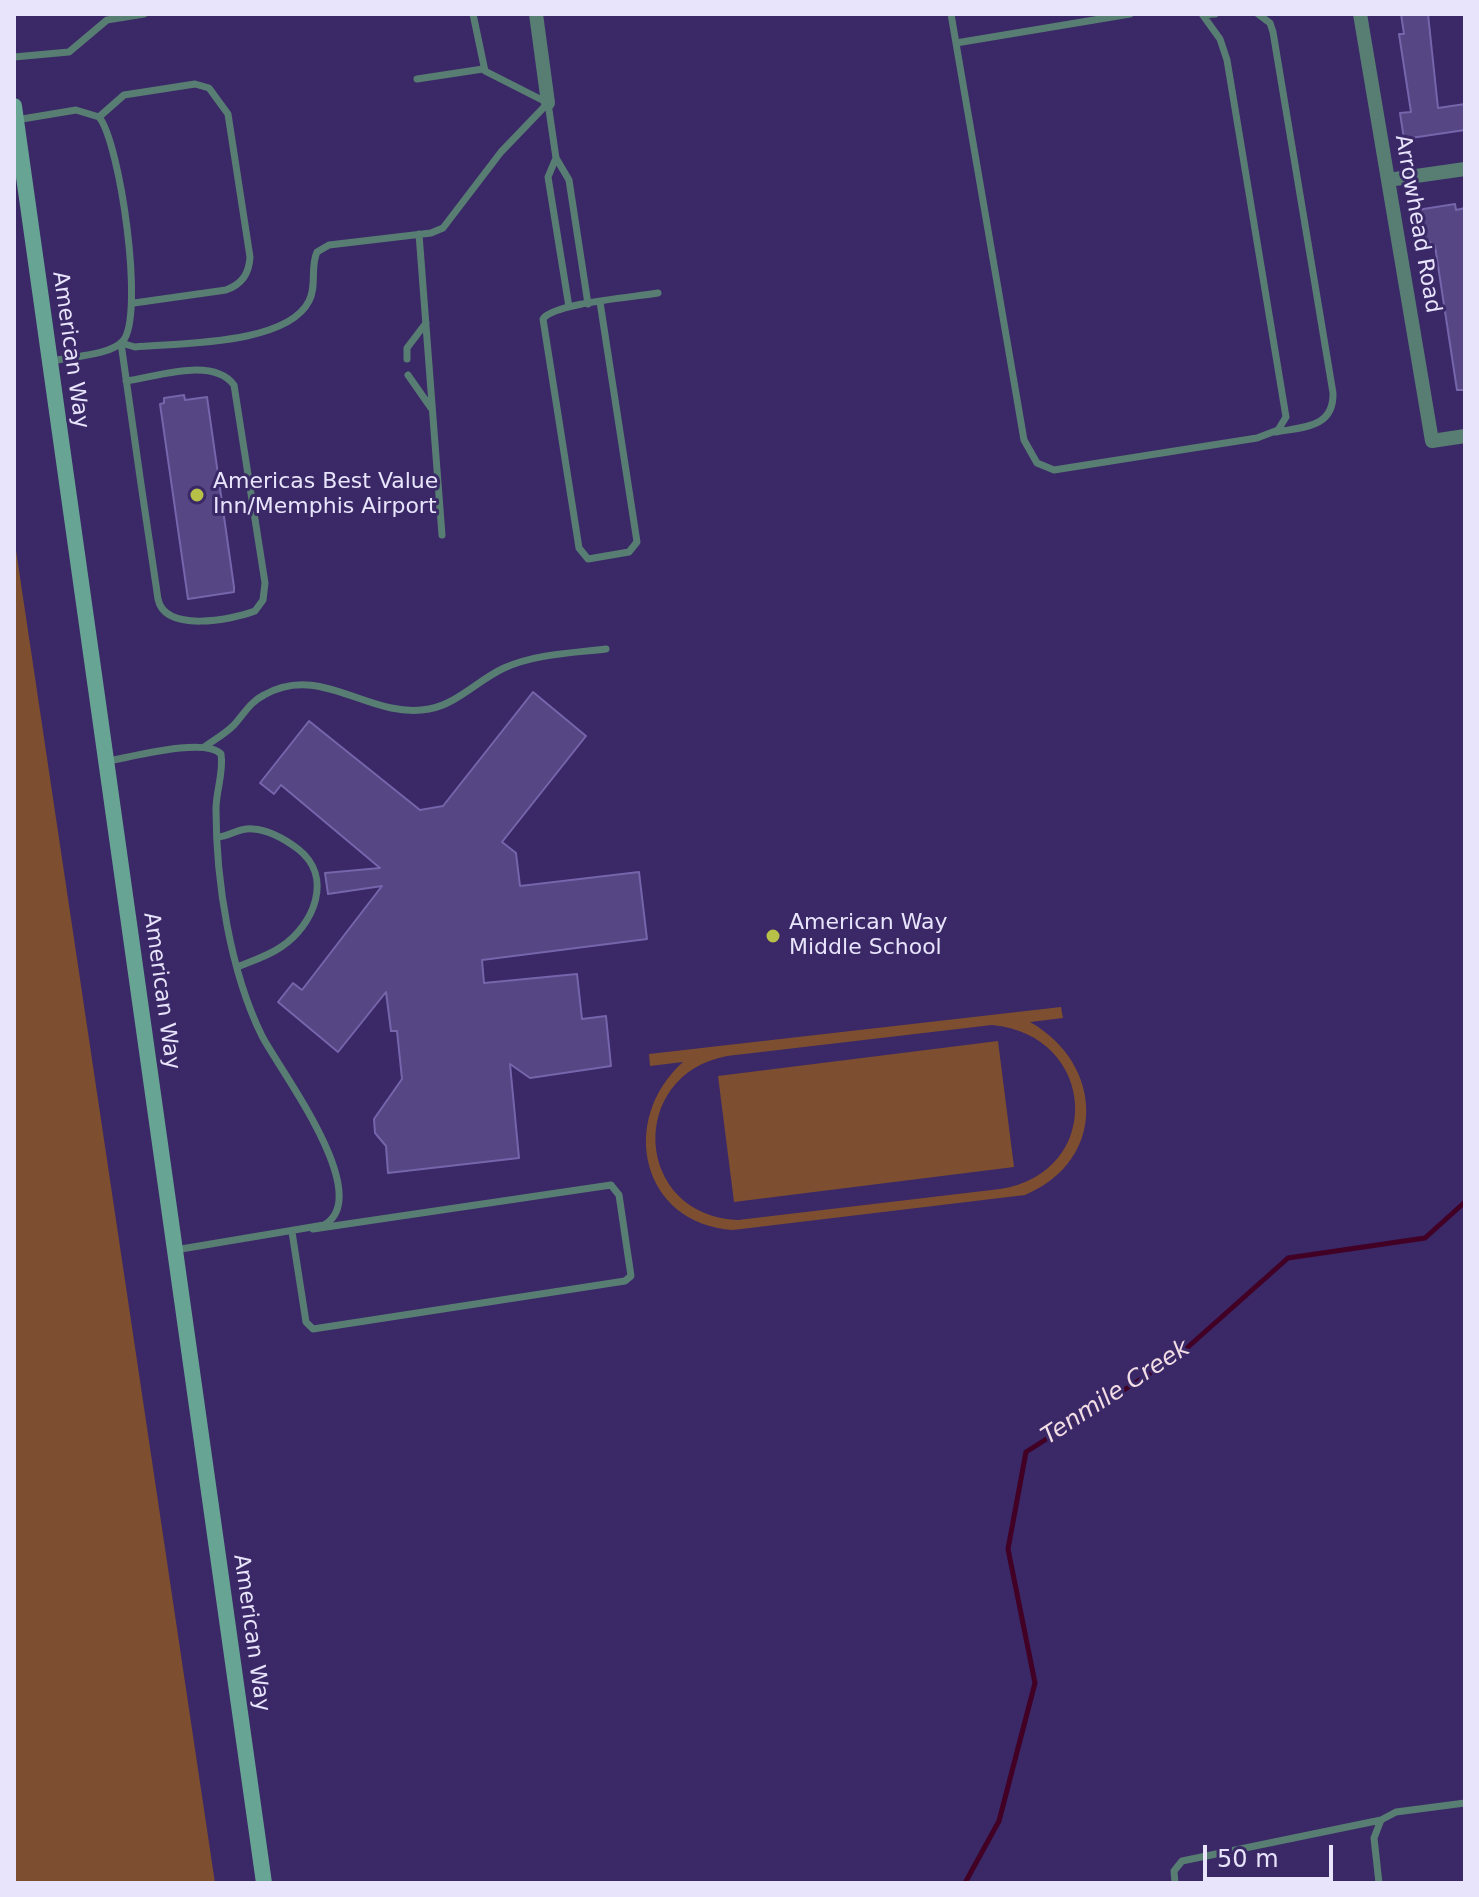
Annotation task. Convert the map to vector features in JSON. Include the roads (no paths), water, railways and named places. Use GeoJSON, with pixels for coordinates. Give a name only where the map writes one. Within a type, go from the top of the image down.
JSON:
{"type":"FeatureCollection","features":[{"type":"Feature","properties":{"kind":"main road","name":"American Way"},"geometry":{"type":"LineString","coordinates":[[15,113],[264,1883]]}},
{"type":"Feature","properties":{"kind":"street"},"geometry":{"type":"LineString","coordinates":[[536,14],[548,103]]}},
{"type":"Feature","properties":{"kind":"street","name":"Arrowhead Road"},"geometry":{"type":"LineString","coordinates":[[1360,14],[1432,441],[1465,436]]}},
{"type":"Feature","properties":{"kind":"street"},"geometry":{"type":"LineString","coordinates":[[1388,180],[1465,169]]}},
{"type":"Feature","properties":{"kind":"lane"},"geometry":{"type":"LineString","coordinates":[[14,57],[73,51],[104,22],[116,16],[144,14]]}},
{"type":"Feature","properties":{"kind":"lane"},"geometry":{"type":"LineString","coordinates":[[473,14],[483,69]]}},
{"type":"Feature","properties":{"kind":"lane"},"geometry":{"type":"LineString","coordinates":[[951,14],[1029,455],[1045,468],[1062,469],[1313,425],[1326,418],[1332,408],[1333,393],[1275,41],[1270,23],[1258,14]]}},
{"type":"Feature","properties":{"kind":"lane"},"geometry":{"type":"LineString","coordinates":[[956,43],[1130,14]]}},
{"type":"Feature","properties":{"kind":"lane"},"geometry":{"type":"LineString","coordinates":[[1215,14],[1202,15],[1224,49],[1287,410],[1283,423],[1274,432]]}},
{"type":"Feature","properties":{"kind":"lane"},"geometry":{"type":"LineString","coordinates":[[417,79],[483,69],[548,103]]}},
{"type":"Feature","properties":{"kind":"lane"},"geometry":{"type":"LineString","coordinates":[[99,117],[124,95],[195,84],[209,88],[228,114],[250,257],[248,270],[240,283],[226,290],[134,303]]}},
{"type":"Feature","properties":{"kind":"lane"},"geometry":{"type":"LineString","coordinates":[[548,103],[556,158],[568,175],[588,304]]}},
{"type":"Feature","properties":{"kind":"lane"},"geometry":{"type":"LineString","coordinates":[[50,361],[109,349],[121,343],[139,347],[258,334],[280,327],[299,315],[310,299],[314,259],[323,247],[443,228],[501,152],[548,103]]}},
{"type":"Feature","properties":{"kind":"lane"},"geometry":{"type":"LineString","coordinates":[[15,113],[76,110],[99,117],[114,151],[134,303],[131,324],[121,343],[126,381],[159,605],[169,616],[186,622],[249,613],[260,607],[265,583],[236,390],[229,379],[218,372],[126,381]]}},
{"type":"Feature","properties":{"kind":"lane"},"geometry":{"type":"LineString","coordinates":[[556,158],[548,177],[569,307]]}},
{"type":"Feature","properties":{"kind":"lane"},"geometry":{"type":"LineString","coordinates":[[557,233],[577,230]]}},
{"type":"Feature","properties":{"kind":"lane"},"geometry":{"type":"LineString","coordinates":[[419,234],[442,535]]}},
{"type":"Feature","properties":{"kind":"lane"},"geometry":{"type":"LineString","coordinates":[[600,302],[637,542],[629,552],[591,559],[580,551],[543,324],[549,312],[569,307],[600,302],[658,293]]}},
{"type":"Feature","properties":{"kind":"lane"},"geometry":{"type":"LineString","coordinates":[[407,359],[407,348],[426,323]]}},
{"type":"Feature","properties":{"kind":"lane"},"geometry":{"type":"LineString","coordinates":[[408,375],[432,409]]}},
{"type":"Feature","properties":{"kind":"lane"},"geometry":{"type":"LineString","coordinates":[[204,747],[228,731],[251,704],[286,686],[319,684],[387,710],[428,709],[441,706],[494,673],[519,662],[606,649]]}},
{"type":"Feature","properties":{"kind":"lane"},"geometry":{"type":"LineString","coordinates":[[106,762],[204,747],[219,751],[222,758],[216,809],[218,837],[237,967],[262,1036],[317,1124],[331,1160],[338,1209],[329,1223],[313,1229]]}},
{"type":"Feature","properties":{"kind":"lane"},"geometry":{"type":"LineString","coordinates":[[218,837],[250,828],[269,833],[294,846],[309,860],[318,888],[315,906],[294,936],[272,952],[237,967]]}},
{"type":"Feature","properties":{"kind":"lane"},"geometry":{"type":"LineString","coordinates":[[175,1250],[292,1232],[611,1185],[619,1195],[631,1276],[625,1281],[316,1330],[306,1322],[292,1232]]}},
{"type":"Feature","properties":{"kind":"lane"},"geometry":{"type":"LineString","coordinates":[[1175,1883],[1174,1871],[1182,1861],[1381,1820],[1396,1812],[1465,1803]]}},
{"type":"Feature","properties":{"kind":"lane"},"geometry":{"type":"LineString","coordinates":[[1379,1883],[1374,1838],[1381,1820]]}},
{"type":"Feature","properties":{"kind":"waterway","name":"Tenmile Creek"},"geometry":{"type":"LineString","coordinates":[[965,1883],[999,1821],[1035,1683],[1008,1549],[1026,1452],[1179,1355],[1288,1258],[1425,1238],[1465,1202]]}},
{"type":"Feature","properties":{"kind":"place","name":"Americas Best Value Inn/Memphis Airport"},"geometry":{"type":"Point","coordinates":[197,495]}},
{"type":"Feature","properties":{"kind":"place","name":"American Way Middle School"},"geometry":{"type":"Point","coordinates":[773,936]}}]}
